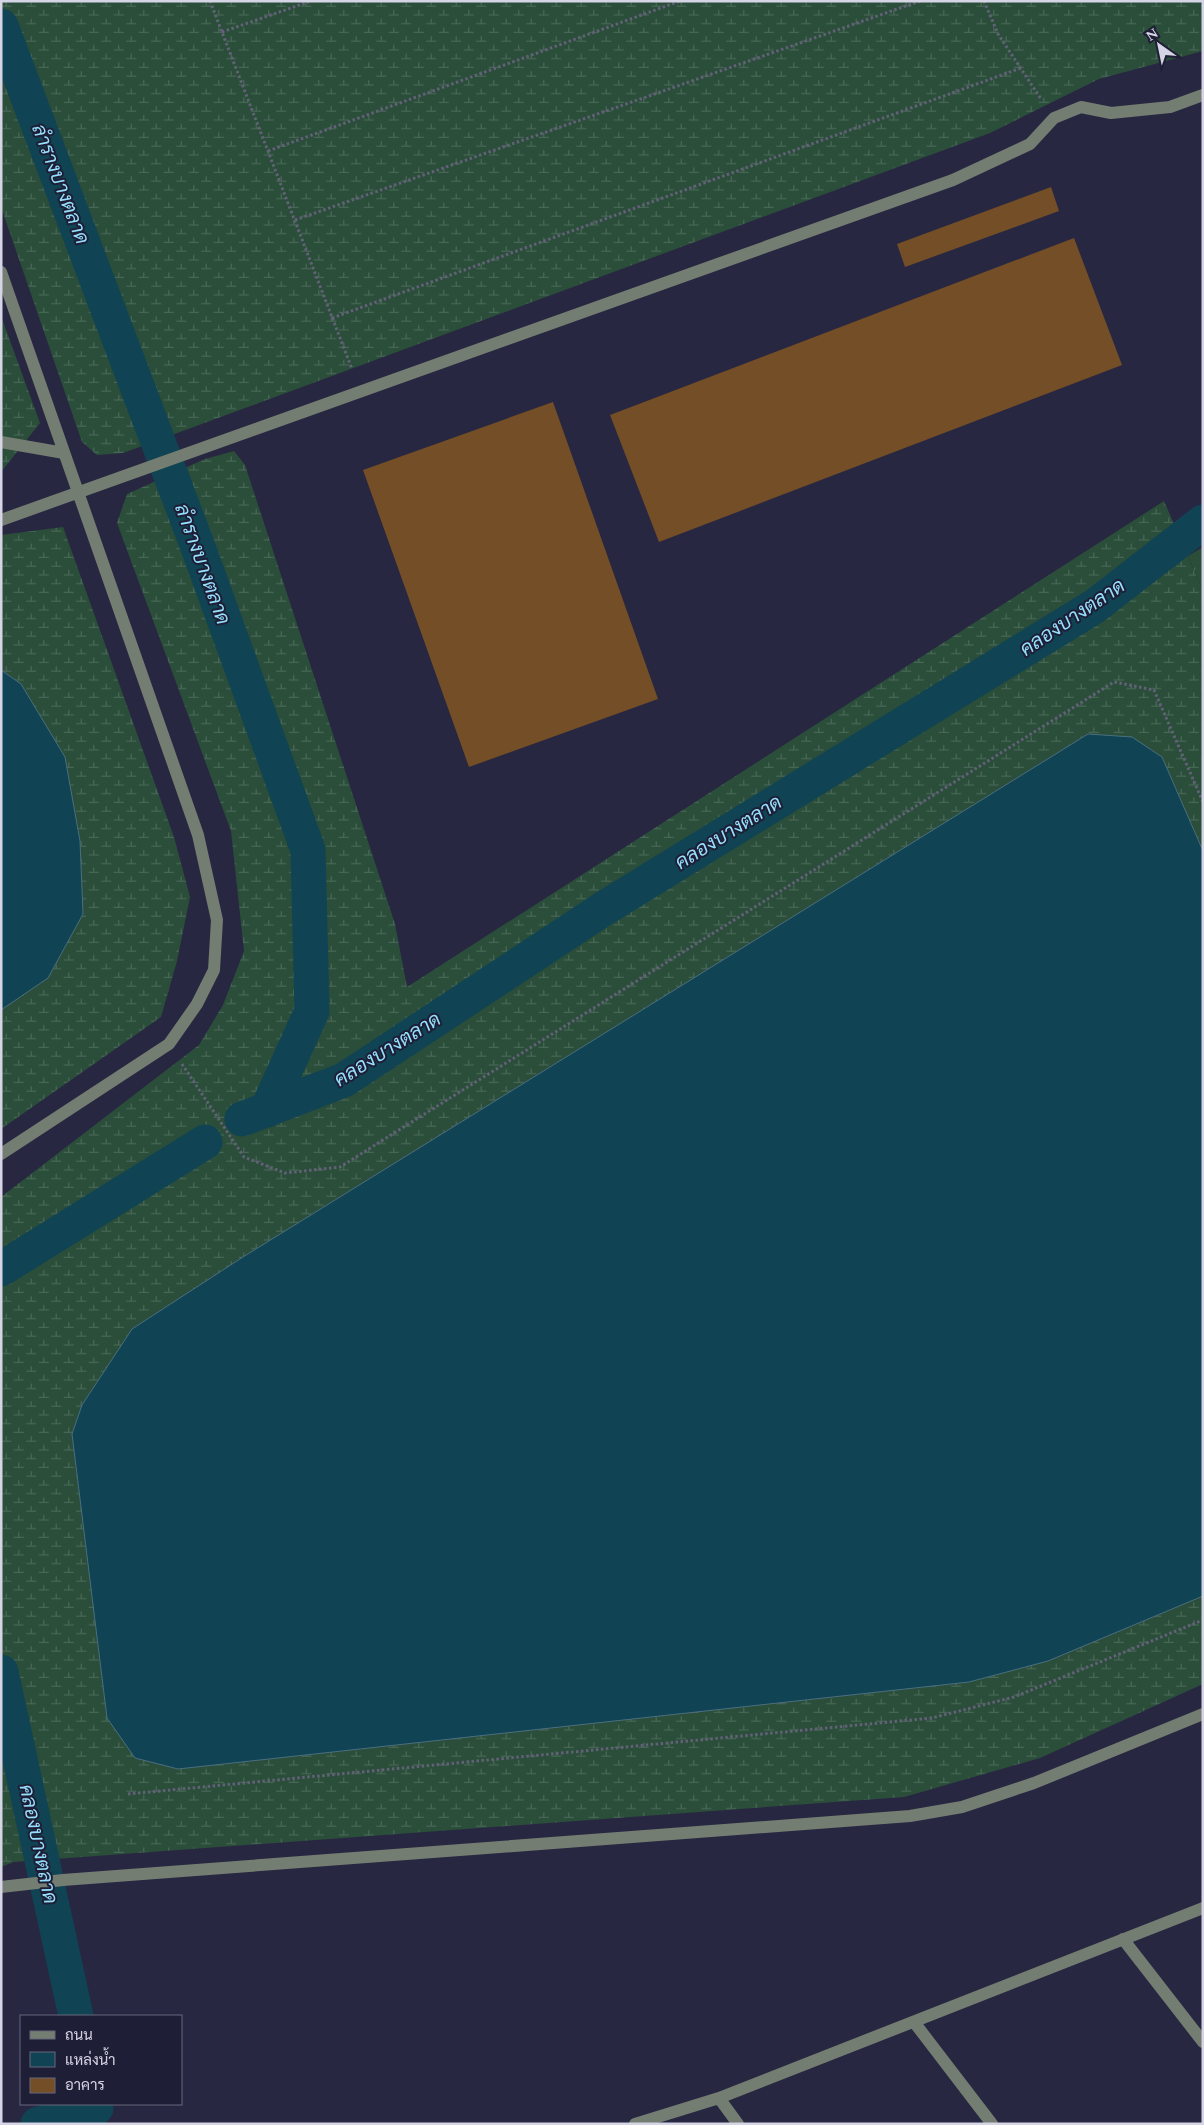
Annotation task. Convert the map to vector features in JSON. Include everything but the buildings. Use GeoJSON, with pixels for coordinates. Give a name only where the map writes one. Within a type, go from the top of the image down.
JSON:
{"type":"FeatureCollection","features":[{"type":"Feature","properties":{"kind":"street"},"geometry":{"type":"LineString","coordinates":[[3,515],[78,493],[953,180],[1030,144],[1054,118],[1082,107],[1111,113],[1170,107],[1203,95]]}},
{"type":"Feature","properties":{"kind":"street"},"geometry":{"type":"LineString","coordinates":[[1,272],[198,835],[217,920],[214,970],[197,1004],[169,1044],[1,1154]]}},
{"type":"Feature","properties":{"kind":"street"},"geometry":{"type":"LineString","coordinates":[[1,442],[64,453]]}},
{"type":"Feature","properties":{"kind":"street"},"geometry":{"type":"LineString","coordinates":[[1,1887],[63,1880],[910,1816],[962,1807],[1034,1783],[1203,1714]]}},
{"type":"Feature","properties":{"kind":"street"},"geometry":{"type":"LineString","coordinates":[[635,2124],[718,2098],[1203,1908]]}},
{"type":"Feature","properties":{"kind":"street"},"geometry":{"type":"LineString","coordinates":[[1123,1939],[1203,2042]]}},
{"type":"Feature","properties":{"kind":"street"},"geometry":{"type":"LineString","coordinates":[[914,2022],[992,2124]]}},
{"type":"Feature","properties":{"kind":"street"},"geometry":{"type":"LineString","coordinates":[[718,2098],[738,2124]]}},
{"type":"Feature","properties":{"kind":"path"},"geometry":{"type":"LineString","coordinates":[[210,1],[361,392]]}},
{"type":"Feature","properties":{"kind":"path"},"geometry":{"type":"LineString","coordinates":[[222,32],[311,1]]}},
{"type":"Feature","properties":{"kind":"path"},"geometry":{"type":"LineString","coordinates":[[268,151],[680,1]]}},
{"type":"Feature","properties":{"kind":"path"},"geometry":{"type":"LineString","coordinates":[[295,220],[920,1]]}},
{"type":"Feature","properties":{"kind":"path"},"geometry":{"type":"LineString","coordinates":[[984,1],[998,34],[1054,118]]}},
{"type":"Feature","properties":{"kind":"path"},"geometry":{"type":"LineString","coordinates":[[332,318],[1021,68]]}},
{"type":"Feature","properties":{"kind":"path"},"geometry":{"type":"LineString","coordinates":[[169,1044],[244,1157],[285,1174],[340,1166],[1114,682],[1154,690],[1203,802]]}},
{"type":"Feature","properties":{"kind":"path"},"geometry":{"type":"LineString","coordinates":[[128,1794],[932,1718],[1014,1697],[1203,1620]]}},
{"type":"Feature","properties":{"kind":"green space"},"geometry":{"type":"Polygon","coordinates":[[[1,1],[1203,1],[1203,51],[1099,79],[990,133],[123,453],[97,455],[82,442],[1,207],[1,1]]]}},
{"type":"Feature","properties":{"kind":"green space"},"geometry":{"type":"Polygon","coordinates":[[[1,316],[40,423],[1,472],[1,316]]]}},
{"type":"Feature","properties":{"kind":"green space"},"geometry":{"type":"Polygon","coordinates":[[[234,451],[245,465],[395,924],[407,987],[1164,501],[1203,591],[1203,851],[1162,757],[1088,734],[243,1257],[132,1329],[82,1405],[72,1434],[1048,1661],[1203,1596],[1203,1684],[1040,1758],[904,1797],[14,1862],[1,1867],[1,1197],[199,1045],[223,1005],[244,951],[231,831],[117,523],[127,494],[205,459],[234,451]]]}},
{"type":"Feature","properties":{"kind":"green space"},"geometry":{"type":"Polygon","coordinates":[[[63,527],[174,837],[190,897],[177,961],[161,1017],[1,1129],[1,1010],[48,978],[83,914],[80,841],[21,684],[1,670],[1,535],[63,527]]]}},
{"type":"Feature","properties":{"kind":"green space"},"geometry":{"type":"Polygon","coordinates":[[[1203,547],[1203,591],[1188,556],[1203,547]]]}},
{"type":"Feature","properties":{"kind":"water"},"geometry":{"type":"Polygon","coordinates":[[[1,670],[21,684],[65,757],[80,841],[83,914],[48,978],[1,1010],[1,670]]]}},
{"type":"Feature","properties":{"kind":"water"},"geometry":{"type":"Polygon","coordinates":[[[1088,734],[1132,737],[1162,757],[1203,851],[1203,1596],[1048,1661],[969,1682],[178,1769],[135,1758],[107,1718],[72,1434],[82,1405],[132,1329],[243,1257],[1088,734]]]}},
{"type":"Feature","properties":{"kind":"waterway","name":"ลำรางบางตลาด"},"geometry":{"type":"LineString","coordinates":[[1,26],[199,550],[308,850],[312,1011],[267,1110]]}},
{"type":"Feature","properties":{"kind":"waterway","name":"คลองบางตลาด"},"geometry":{"type":"LineString","coordinates":[[242,1119],[344,1080],[603,909],[1095,606],[1203,522]]}},
{"type":"Feature","properties":{"kind":"waterway","name":"คลองบางตลาด"},"geometry":{"type":"LineString","coordinates":[[1,1269],[205,1142]]}},
{"type":"Feature","properties":{"kind":"waterway","name":"คลองบางตลาด"},"geometry":{"type":"LineString","coordinates":[[1,1672],[76,2015]]}},
{"type":"Feature","properties":{"kind":"waterway","name":"คลองบางตลาด"},"geometry":{"type":"LineString","coordinates":[[38,2124],[96,2108],[95,2105]]}}]}
